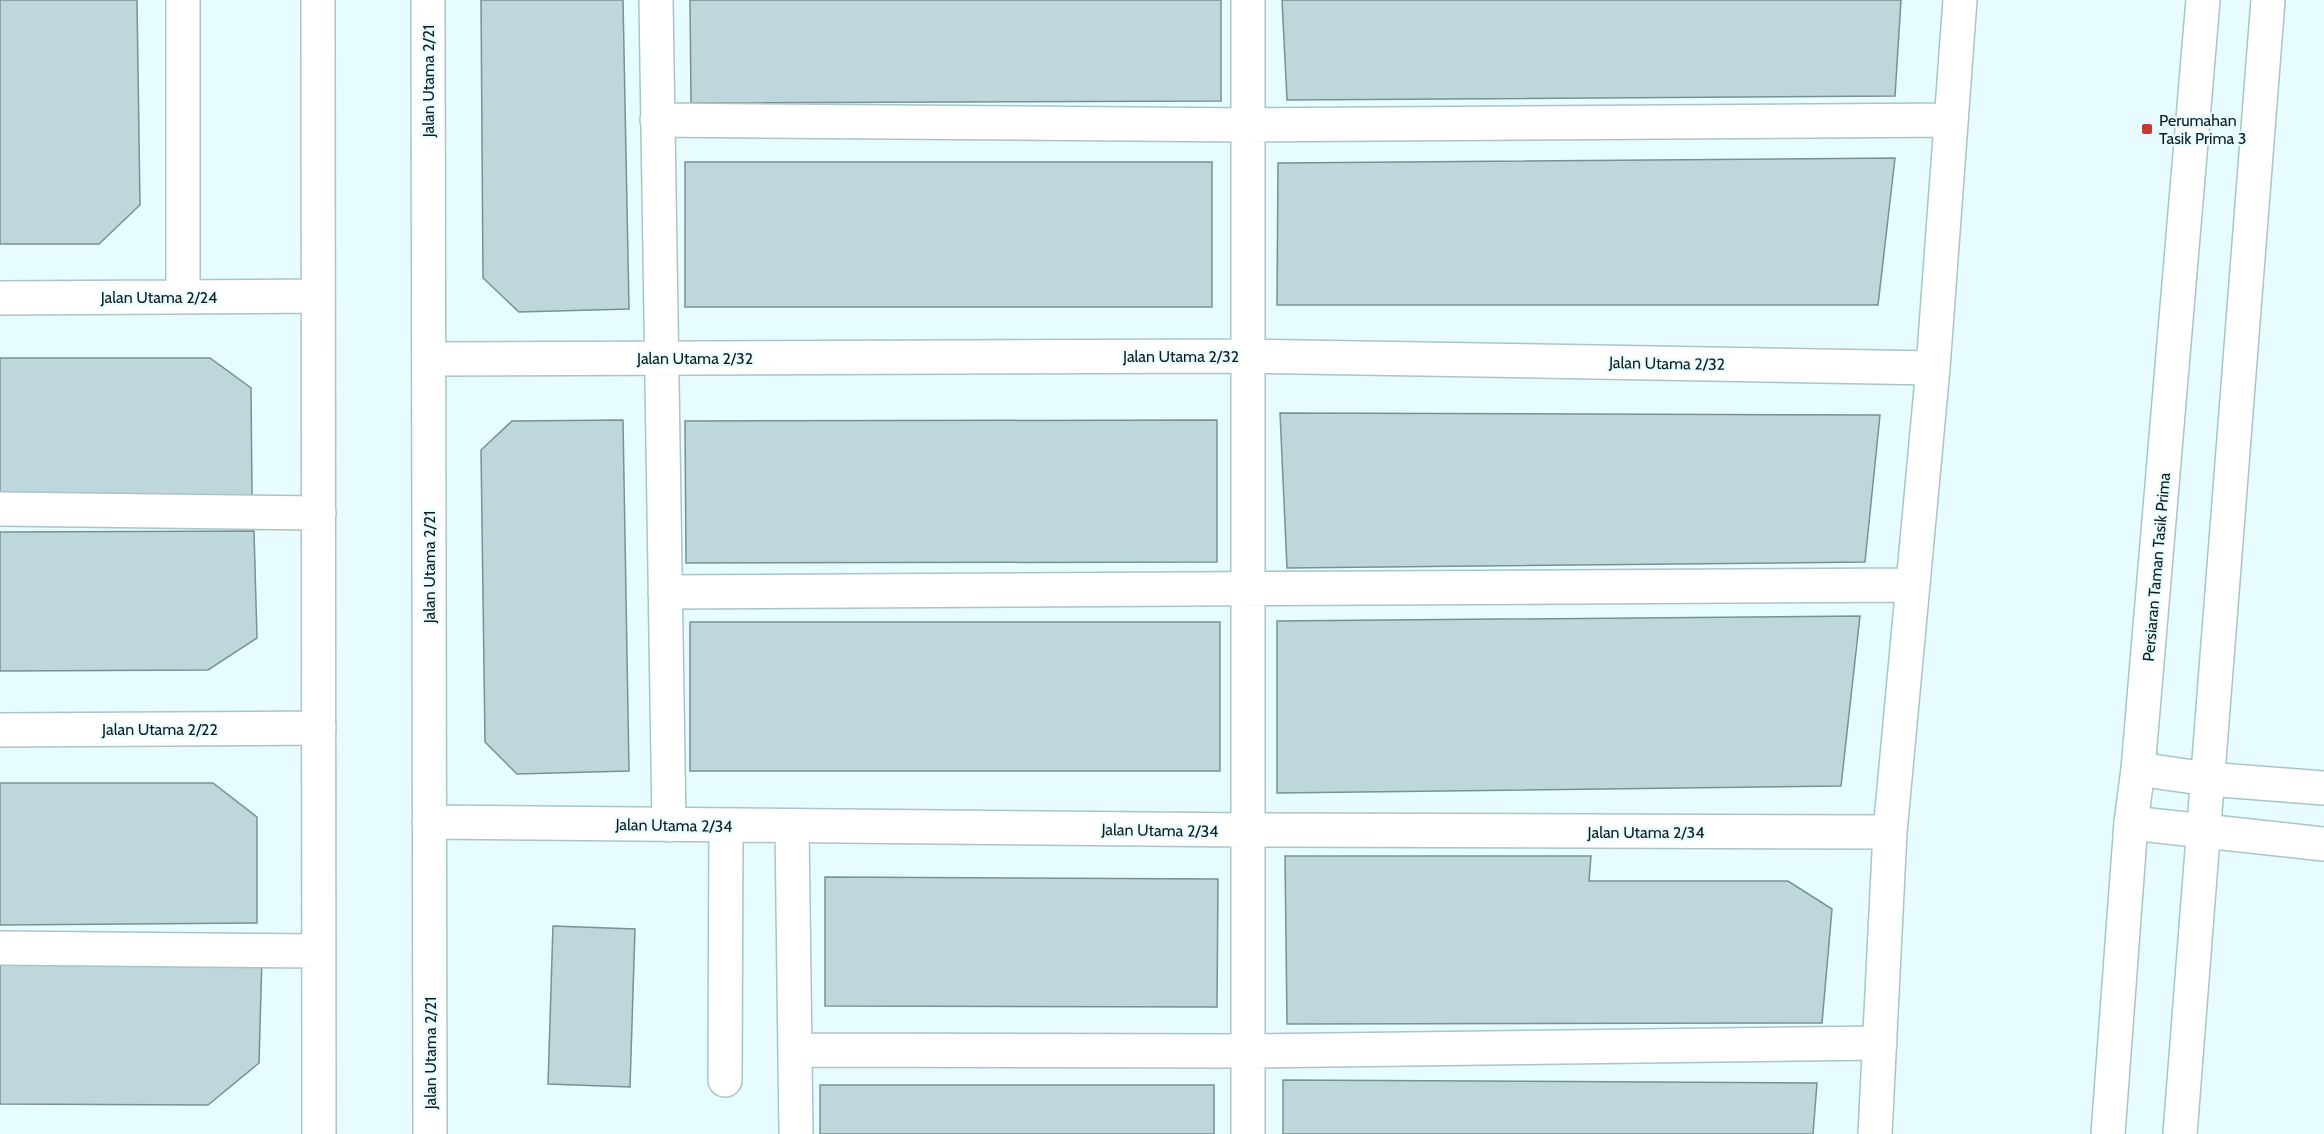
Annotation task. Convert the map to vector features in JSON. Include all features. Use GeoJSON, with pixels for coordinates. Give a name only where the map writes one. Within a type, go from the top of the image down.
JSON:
{"type":"FeatureCollection","features":[{"type":"Feature","properties":{"kind":"street"},"geometry":{"type":"LineString","coordinates":[[183,0],[183,297]]}},
{"type":"Feature","properties":{"kind":"street"},"geometry":{"type":"LineString","coordinates":[[318,0],[319,1134]]}},
{"type":"Feature","properties":{"kind":"street","name":"Jalan Utama 2/21"},"geometry":{"type":"LineString","coordinates":[[428,0],[430,1134]]}},
{"type":"Feature","properties":{"kind":"street"},"geometry":{"type":"LineString","coordinates":[[656,0],[669,825]]}},
{"type":"Feature","properties":{"kind":"street"},"geometry":{"type":"LineString","coordinates":[[1248,0],[1248,1134]]}},
{"type":"Feature","properties":{"kind":"street"},"geometry":{"type":"LineString","coordinates":[[1875,1134],[1890,832],[1933,368],[1960,0]]}},
{"type":"Feature","properties":{"kind":"street","name":"Persiaran Taman Tasik Prima"},"geometry":{"type":"LineString","coordinates":[[2108,1134],[2131,824],[2138,769],[2203,0]]}},
{"type":"Feature","properties":{"kind":"street"},"geometry":{"type":"LineString","coordinates":[[2180,1134],[2268,0]]}},
{"type":"Feature","properties":{"kind":"street"},"geometry":{"type":"LineString","coordinates":[[657,120],[1248,125],[1952,120]]}},
{"type":"Feature","properties":{"kind":"street","name":"Jalan Utama 2/24"},"geometry":{"type":"LineString","coordinates":[[0,298],[318,296]]}},
{"type":"Feature","properties":{"kind":"street","name":"Jalan Utama 2/32"},"geometry":{"type":"LineString","coordinates":[[429,359],[1248,356],[1933,368]]}},
{"type":"Feature","properties":{"kind":"street"},"geometry":{"type":"LineString","coordinates":[[0,509],[319,513]]}},
{"type":"Feature","properties":{"kind":"street"},"geometry":{"type":"LineString","coordinates":[[665,592],[1913,585]]}},
{"type":"Feature","properties":{"kind":"street","name":"Jalan Utama 2/22"},"geometry":{"type":"LineString","coordinates":[[0,730],[319,728]]}},
{"type":"Feature","properties":{"kind":"street"},"geometry":{"type":"LineString","coordinates":[[2138,769],[2207,779],[2324,788]]}},
{"type":"Feature","properties":{"kind":"street","name":"Jalan Utama 2/34"},"geometry":{"type":"LineString","coordinates":[[429,822],[1248,830],[1890,832]]}},
{"type":"Feature","properties":{"kind":"street"},"geometry":{"type":"LineString","coordinates":[[2131,824],[2324,844]]}},
{"type":"Feature","properties":{"kind":"street"},"geometry":{"type":"LineString","coordinates":[[725,1080],[726,825]]}},
{"type":"Feature","properties":{"kind":"street"},"geometry":{"type":"LineString","coordinates":[[792,826],[796,1134]]}},
{"type":"Feature","properties":{"kind":"street"},"geometry":{"type":"LineString","coordinates":[[0,948],[319,951]]}},
{"type":"Feature","properties":{"kind":"street"},"geometry":{"type":"LineString","coordinates":[[795,1050],[1248,1051],[1880,1043]]}},
{"type":"Feature","properties":{"kind":"building"},"geometry":{"type":"Polygon","coordinates":[[[0,0],[137,0],[140,205],[99,244],[0,244],[0,0]]]}},
{"type":"Feature","properties":{"kind":"building"},"geometry":{"type":"Polygon","coordinates":[[[481,0],[623,0],[629,309],[519,312],[483,278],[481,0]]]}},
{"type":"Feature","properties":{"kind":"building"},"geometry":{"type":"Polygon","coordinates":[[[690,0],[1221,0],[1221,101],[691,103],[690,0]]]}},
{"type":"Feature","properties":{"kind":"building"},"geometry":{"type":"Polygon","coordinates":[[[1282,0],[1901,0],[1895,96],[1287,100],[1282,0]]]}},
{"type":"Feature","properties":{"kind":"building"},"geometry":{"type":"Polygon","coordinates":[[[1895,158],[1878,305],[1277,305],[1278,163],[1895,158]]]}},
{"type":"Feature","properties":{"kind":"building"},"geometry":{"type":"Polygon","coordinates":[[[685,162],[1212,162],[1212,307],[685,307],[685,162]]]}},
{"type":"Feature","properties":{"kind":"building"},"geometry":{"type":"Polygon","coordinates":[[[0,358],[210,358],[251,388],[252,496],[0,497],[0,358]]]}},
{"type":"Feature","properties":{"kind":"building"},"geometry":{"type":"Polygon","coordinates":[[[1280,413],[1880,415],[1865,562],[1287,568],[1280,413]]]}},
{"type":"Feature","properties":{"kind":"building"},"geometry":{"type":"Polygon","coordinates":[[[623,420],[629,771],[517,774],[485,742],[481,450],[512,421],[623,420]]]}},
{"type":"Feature","properties":{"kind":"building"},"geometry":{"type":"Polygon","coordinates":[[[1217,420],[1217,562],[686,563],[685,421],[1217,420]]]}},
{"type":"Feature","properties":{"kind":"building"},"geometry":{"type":"Polygon","coordinates":[[[254,531],[257,638],[208,670],[0,671],[0,532],[254,531]]]}},
{"type":"Feature","properties":{"kind":"building"},"geometry":{"type":"Polygon","coordinates":[[[1860,616],[1841,786],[1277,793],[1277,621],[1860,616]]]}},
{"type":"Feature","properties":{"kind":"building"},"geometry":{"type":"Polygon","coordinates":[[[690,622],[1220,622],[1220,771],[690,771],[690,622]]]}},
{"type":"Feature","properties":{"kind":"building"},"geometry":{"type":"Polygon","coordinates":[[[0,783],[213,783],[257,817],[257,923],[0,925],[0,783]]]}},
{"type":"Feature","properties":{"kind":"building"},"geometry":{"type":"Polygon","coordinates":[[[1285,856],[1591,856],[1589,881],[1788,881],[1832,909],[1822,1023],[1287,1024],[1285,856]]]}},
{"type":"Feature","properties":{"kind":"building"},"geometry":{"type":"Polygon","coordinates":[[[825,877],[1218,879],[1217,1007],[825,1006],[825,877]]]}},
{"type":"Feature","properties":{"kind":"building"},"geometry":{"type":"Polygon","coordinates":[[[553,926],[635,929],[630,1087],[548,1084],[553,926]]]}},
{"type":"Feature","properties":{"kind":"building"},"geometry":{"type":"Polygon","coordinates":[[[0,956],[262,956],[259,1063],[208,1105],[0,1104],[0,956]]]}},
{"type":"Feature","properties":{"kind":"building"},"geometry":{"type":"Polygon","coordinates":[[[1283,1080],[1817,1083],[1813,1134],[1283,1134],[1283,1080]]]}},
{"type":"Feature","properties":{"kind":"building"},"geometry":{"type":"Polygon","coordinates":[[[820,1085],[1214,1085],[1214,1134],[820,1134],[820,1085]]]}},
{"type":"Feature","properties":{"kind":"place","name":"Perumahan Tasik Prima 3"},"geometry":{"type":"Point","coordinates":[2147,129]}}]}
